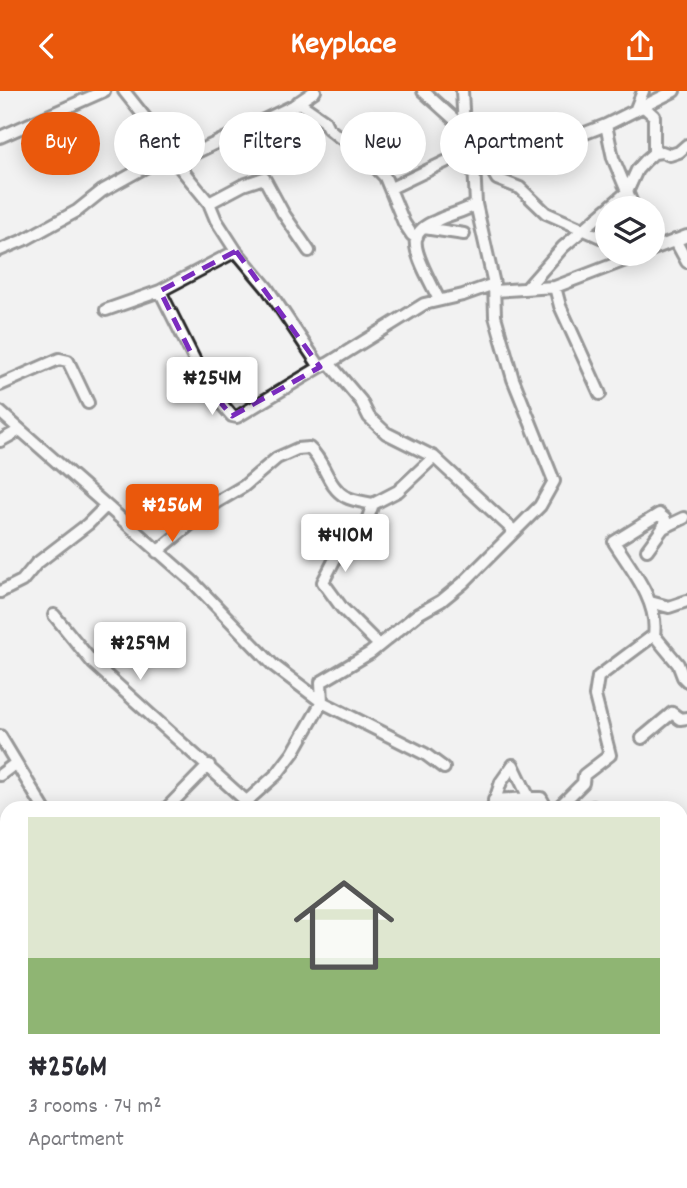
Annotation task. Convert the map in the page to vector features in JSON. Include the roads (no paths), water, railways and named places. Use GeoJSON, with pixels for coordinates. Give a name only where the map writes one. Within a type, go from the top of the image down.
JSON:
{"type":"FeatureCollection","features":[{"type":"Feature","properties":{"kind":"street"},"geometry":{"type":"LineString","coordinates":[[0,137],[104,91]]}},
{"type":"Feature","properties":{"kind":"street"},"geometry":{"type":"LineString","coordinates":[[205,143],[298,102],[315,91]]}},
{"type":"Feature","properties":{"kind":"street"},"geometry":{"type":"LineString","coordinates":[[423,91],[446,112]]}},
{"type":"Feature","properties":{"kind":"street"},"geometry":{"type":"LineString","coordinates":[[462,91],[463,112]]}},
{"type":"Feature","properties":{"kind":"street"},"geometry":{"type":"LineString","coordinates":[[640,109],[643,91]]}},
{"type":"Feature","properties":{"kind":"street"},"geometry":{"type":"LineString","coordinates":[[588,132],[674,91]]}},
{"type":"Feature","properties":{"kind":"street"},"geometry":{"type":"LineString","coordinates":[[130,93],[142,112]]}},
{"type":"Feature","properties":{"kind":"street"},"geometry":{"type":"LineString","coordinates":[[298,102],[324,120],[328,128],[339,137],[354,145],[385,177],[404,223],[412,235],[476,204]]}},
{"type":"Feature","properties":{"kind":"street"},"geometry":{"type":"LineString","coordinates":[[640,109],[653,115],[654,153]]}},
{"type":"Feature","properties":{"kind":"street"},"geometry":{"type":"LineString","coordinates":[[606,125],[613,158],[628,196]]}},
{"type":"Feature","properties":{"kind":"street"},"geometry":{"type":"LineString","coordinates":[[526,289],[563,247],[626,192],[637,170],[654,153],[670,155],[687,145]]}},
{"type":"Feature","properties":{"kind":"street"},"geometry":{"type":"LineString","coordinates":[[391,188],[440,164]]}},
{"type":"Feature","properties":{"kind":"street"},"geometry":{"type":"LineString","coordinates":[[0,250],[77,211],[102,191],[136,175]]}},
{"type":"Feature","properties":{"kind":"street"},"geometry":{"type":"LineString","coordinates":[[186,175],[209,203],[216,220],[236,251],[325,365],[361,401],[369,417],[386,433],[434,457],[514,531]]}},
{"type":"Feature","properties":{"kind":"street"},"geometry":{"type":"LineString","coordinates":[[247,801],[277,774],[307,731],[322,702],[321,683],[379,645],[463,583],[540,506],[554,481],[513,379],[495,316],[494,287],[476,204],[475,175]]}},
{"type":"Feature","properties":{"kind":"street"},"geometry":{"type":"LineString","coordinates":[[495,175],[497,179],[520,188],[546,213],[595,234]]}},
{"type":"Feature","properties":{"kind":"street"},"geometry":{"type":"LineString","coordinates":[[209,203],[243,185],[264,178],[283,213],[309,251]]}},
{"type":"Feature","properties":{"kind":"street"},"geometry":{"type":"LineString","coordinates":[[420,232],[464,234]]}},
{"type":"Feature","properties":{"kind":"street"},"geometry":{"type":"LineString","coordinates":[[420,232],[417,251],[439,300]]}},
{"type":"Feature","properties":{"kind":"street"},"geometry":{"type":"LineString","coordinates":[[665,244],[687,236]]}},
{"type":"Feature","properties":{"kind":"street"},"geometry":{"type":"LineString","coordinates":[[675,240],[687,262]]}},
{"type":"Feature","properties":{"kind":"street"},"geometry":{"type":"LineString","coordinates":[[106,310],[160,291],[236,251]]}},
{"type":"Feature","properties":{"kind":"street"},"geometry":{"type":"LineString","coordinates":[[160,291],[209,389],[232,416],[237,417],[424,304],[494,287],[555,287],[602,266]]}},
{"type":"Feature","properties":{"kind":"street"},"geometry":{"type":"LineString","coordinates":[[555,287],[560,306],[600,394]]}},
{"type":"Feature","properties":{"kind":"street"},"geometry":{"type":"LineString","coordinates":[[0,385],[59,359],[68,361],[88,404]]}},
{"type":"Feature","properties":{"kind":"street"},"geometry":{"type":"LineString","coordinates":[[0,412],[192,581],[273,665],[322,702],[425,754],[444,768]]}},
{"type":"Feature","properties":{"kind":"street"},"geometry":{"type":"LineString","coordinates":[[0,441],[20,430]]}},
{"type":"Feature","properties":{"kind":"street"},"geometry":{"type":"LineString","coordinates":[[157,552],[217,502],[244,486],[277,458],[297,449],[309,448],[316,454],[335,489],[347,498],[373,504],[398,491],[434,457]]}},
{"type":"Feature","properties":{"kind":"street"},"geometry":{"type":"LineString","coordinates":[[373,504],[365,529],[338,553],[323,582],[342,608],[379,645]]}},
{"type":"Feature","properties":{"kind":"street"},"geometry":{"type":"LineString","coordinates":[[0,579],[4,590],[22,581],[36,565],[88,524],[106,506]]}},
{"type":"Feature","properties":{"kind":"street"},"geometry":{"type":"LineString","coordinates":[[647,550],[663,528],[665,519],[659,514],[614,542],[650,602],[656,619],[654,635],[678,664],[687,681]]}},
{"type":"Feature","properties":{"kind":"street"},"geometry":{"type":"LineString","coordinates":[[663,528],[684,518]]}},
{"type":"Feature","properties":{"kind":"street"},"geometry":{"type":"LineString","coordinates":[[650,602],[670,607],[687,601]]}},
{"type":"Feature","properties":{"kind":"street"},"geometry":{"type":"LineString","coordinates":[[54,615],[93,663],[209,765],[239,801]]}},
{"type":"Feature","properties":{"kind":"street"},"geometry":{"type":"LineString","coordinates":[[565,801],[583,783],[584,775],[610,755],[595,696],[598,677],[654,635]]}},
{"type":"Feature","properties":{"kind":"street"},"geometry":{"type":"LineString","coordinates":[[642,738],[672,713],[680,719],[687,718]]}},
{"type":"Feature","properties":{"kind":"street"},"geometry":{"type":"LineString","coordinates":[[0,736],[39,801]]}},
{"type":"Feature","properties":{"kind":"street"},"geometry":{"type":"LineString","coordinates":[[0,775],[16,763]]}},
{"type":"Feature","properties":{"kind":"street"},"geometry":{"type":"LineString","coordinates":[[174,801],[209,765]]}},
{"type":"Feature","properties":{"kind":"street"},"geometry":{"type":"LineString","coordinates":[[494,801],[513,765],[529,798]]}},
{"type":"Feature","properties":{"kind":"street"},"geometry":{"type":"LineString","coordinates":[[511,801],[529,798],[541,798],[543,801]]}}]}
